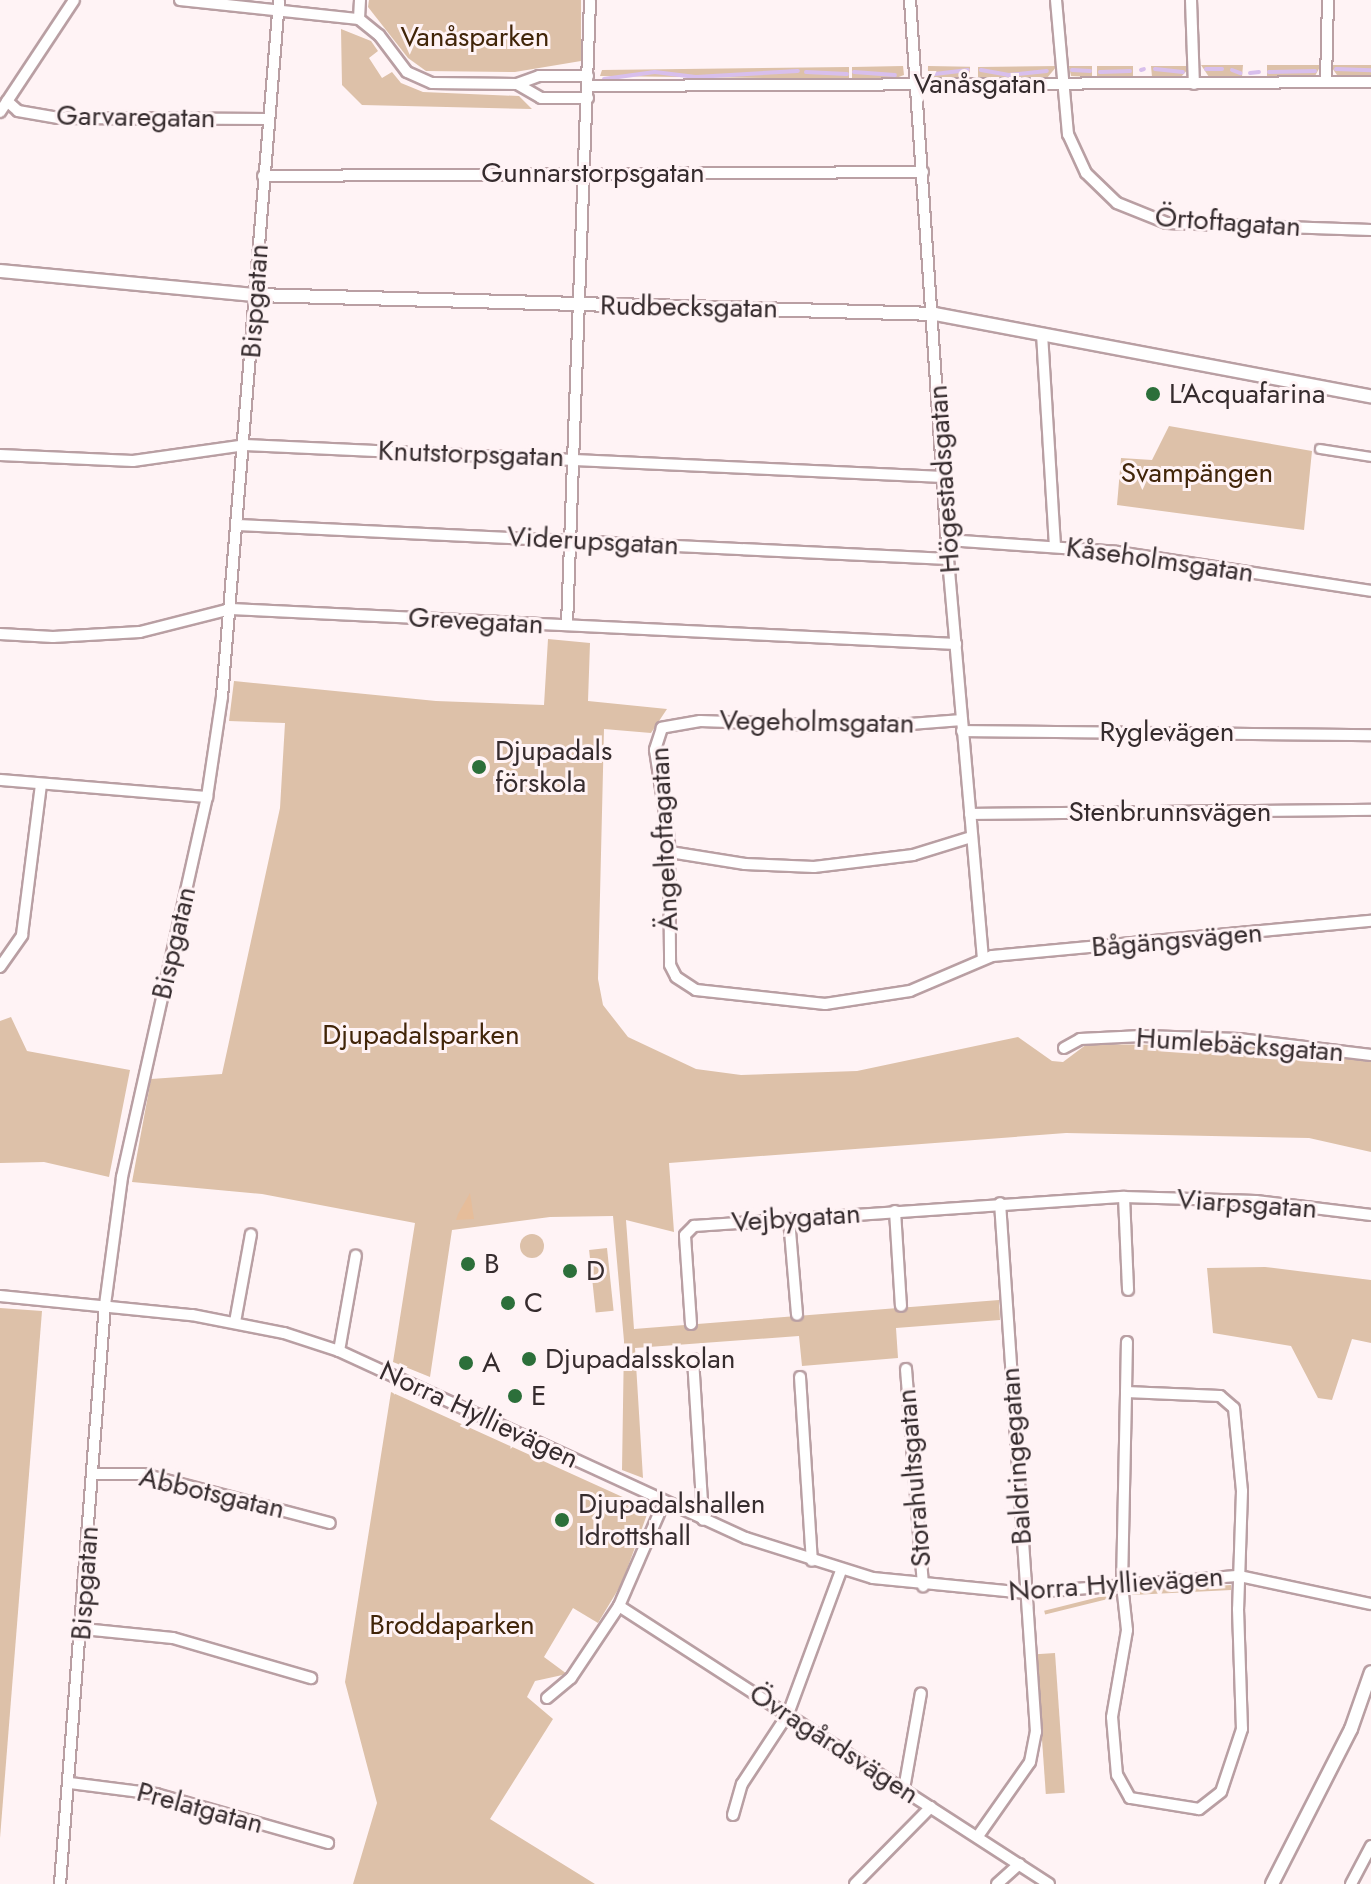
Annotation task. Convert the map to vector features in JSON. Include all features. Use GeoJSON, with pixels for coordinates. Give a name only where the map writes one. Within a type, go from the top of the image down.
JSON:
{"type":"FeatureCollection","features":[{"type":"Feature","properties":{"kind":"street"},"geometry":{"type":"LineString","coordinates":[[0,112],[74,0]]}},
{"type":"Feature","properties":{"kind":"street"},"geometry":{"type":"LineString","coordinates":[[180,0],[278,4],[359,19],[418,80],[446,85],[517,84],[539,76],[588,81]]}},
{"type":"Feature","properties":{"kind":"street"},"geometry":{"type":"LineString","coordinates":[[359,19],[360,0]]}},
{"type":"Feature","properties":{"kind":"street"},"geometry":{"type":"LineString","coordinates":[[567,625],[587,174],[590,0]]}},
{"type":"Feature","properties":{"kind":"street","name":"Högestadsgatan"},"geometry":{"type":"LineString","coordinates":[[910,0],[935,314],[948,559],[983,958]]}},
{"type":"Feature","properties":{"kind":"street","name":"Örtoftagatan"},"geometry":{"type":"LineString","coordinates":[[1056,0],[1063,84],[1075,155],[1100,189],[1133,212],[1187,224],[1371,230]]}},
{"type":"Feature","properties":{"kind":"street"},"geometry":{"type":"LineString","coordinates":[[1191,0],[1194,84]]}},
{"type":"Feature","properties":{"kind":"street"},"geometry":{"type":"LineString","coordinates":[[1326,81],[1328,0]]}},
{"type":"Feature","properties":{"kind":"street","name":"Bispgatan"},"geometry":{"type":"LineString","coordinates":[[60,1884],[83,1629],[105,1305],[124,1163],[207,797],[231,609],[278,4]]}},
{"type":"Feature","properties":{"kind":"street","name":"Vanåsgatan"},"geometry":{"type":"LineString","coordinates":[[588,81],[916,85],[1371,82]]}},
{"type":"Feature","properties":{"kind":"street"},"geometry":{"type":"LineString","coordinates":[[517,84],[541,98],[588,98]]}},
{"type":"Feature","properties":{"kind":"street","name":"Garvaregatan"},"geometry":{"type":"LineString","coordinates":[[7,101],[18,111],[58,118],[269,119]]}},
{"type":"Feature","properties":{"kind":"street","name":"Gunnarstorpsgatan"},"geometry":{"type":"LineString","coordinates":[[263,176],[923,172]]}},
{"type":"Feature","properties":{"kind":"street","name":"Rudbecksgatan"},"geometry":{"type":"LineString","coordinates":[[0,271],[256,295],[935,314],[1371,396]]}},
{"type":"Feature","properties":{"kind":"street"},"geometry":{"type":"LineString","coordinates":[[1042,334],[1055,546]]}},
{"type":"Feature","properties":{"kind":"street","name":"Knutstorpsgatan"},"geometry":{"type":"LineString","coordinates":[[0,455],[133,461],[245,445],[943,477]]}},
{"type":"Feature","properties":{"kind":"street"},"geometry":{"type":"LineString","coordinates":[[1320,449],[1371,457]]}},
{"type":"Feature","properties":{"kind":"street","name":"Viderupsgatan"},"geometry":{"type":"LineString","coordinates":[[238,525],[948,559]]}},
{"type":"Feature","properties":{"kind":"street","name":"Kåseholmsgatan"},"geometry":{"type":"LineString","coordinates":[[947,540],[1055,546],[1371,591]]}},
{"type":"Feature","properties":{"kind":"street","name":"Grevegatan"},"geometry":{"type":"LineString","coordinates":[[0,634],[53,637],[140,632],[231,609],[956,644]]}},
{"type":"Feature","properties":{"kind":"street","name":"Vegeholmsgatan"},"geometry":{"type":"LineString","coordinates":[[673,722],[962,726]]}},
{"type":"Feature","properties":{"kind":"street","name":"Ängeltoftagatan"},"geometry":{"type":"LineString","coordinates":[[673,722],[662,728],[655,750],[670,852],[670,965],[676,977],[696,990],[793,1003],[856,1001],[935,984],[983,958]]}},
{"type":"Feature","properties":{"kind":"street","name":"Ryglevägen"},"geometry":{"type":"LineString","coordinates":[[962,726],[1371,735]]}},
{"type":"Feature","properties":{"kind":"street"},"geometry":{"type":"LineString","coordinates":[[0,780],[207,797]]}},
{"type":"Feature","properties":{"kind":"street"},"geometry":{"type":"LineString","coordinates":[[0,967],[22,935],[41,784]]}},
{"type":"Feature","properties":{"kind":"street","name":"Stenbrunnsvägen"},"geometry":{"type":"LineString","coordinates":[[970,814],[1371,810]]}},
{"type":"Feature","properties":{"kind":"street"},"geometry":{"type":"LineString","coordinates":[[670,852],[745,864],[814,867],[913,855],[971,837]]}},
{"type":"Feature","properties":{"kind":"street","name":"Bågängsvägen"},"geometry":{"type":"LineString","coordinates":[[983,958],[1371,921]]}},
{"type":"Feature","properties":{"kind":"street","name":"Humlebäcksgatan"},"geometry":{"type":"LineString","coordinates":[[1064,1048],[1080,1039],[1142,1036],[1239,1039],[1371,1055]]}},
{"type":"Feature","properties":{"kind":"street"},"geometry":{"type":"LineString","coordinates":[[1124,1197],[1128,1290]]}},
{"type":"Feature","properties":{"kind":"street","name":"Viarpsgatan"},"geometry":{"type":"LineString","coordinates":[[1000,1203],[1124,1197],[1256,1201],[1371,1215]]}},
{"type":"Feature","properties":{"kind":"street","name":"Vejbygatan"},"geometry":{"type":"LineString","coordinates":[[691,1324],[687,1229],[1000,1203]]}},
{"type":"Feature","properties":{"kind":"street","name":"Baldringegatan"},"geometry":{"type":"LineString","coordinates":[[978,1836],[1035,1752],[1000,1203]]}},
{"type":"Feature","properties":{"kind":"street"},"geometry":{"type":"LineString","coordinates":[[895,1211],[901,1306]]}},
{"type":"Feature","properties":{"kind":"street"},"geometry":{"type":"LineString","coordinates":[[789,1219],[797,1315]]}},
{"type":"Feature","properties":{"kind":"street"},"geometry":{"type":"LineString","coordinates":[[235,1322],[251,1234]]}},
{"type":"Feature","properties":{"kind":"street"},"geometry":{"type":"LineString","coordinates":[[339,1351],[356,1255]]}},
{"type":"Feature","properties":{"kind":"street","name":"Norra Hyllievägen"},"geometry":{"type":"LineString","coordinates":[[0,1296],[105,1305],[235,1322],[339,1351],[703,1520],[841,1571],[923,1586],[1026,1593],[1239,1576],[1371,1604]]}},
{"type":"Feature","properties":{"kind":"street"},"geometry":{"type":"LineString","coordinates":[[1126,1392],[1220,1396],[1233,1403],[1242,1491],[1239,1576],[1244,1694],[1239,1748],[1221,1792],[1199,1809],[1148,1804],[1123,1792],[1112,1717],[1127,1630],[1122,1585],[1127,1342]]}},
{"type":"Feature","properties":{"kind":"street"},"geometry":{"type":"LineString","coordinates":[[693,1359],[703,1520]]}},
{"type":"Feature","properties":{"kind":"street","name":"Storahultsgatan"},"geometry":{"type":"LineString","coordinates":[[906,1369],[923,1586]]}},
{"type":"Feature","properties":{"kind":"street"},"geometry":{"type":"LineString","coordinates":[[800,1377],[812,1561]]}},
{"type":"Feature","properties":{"kind":"street","name":"Abbotsgatan"},"geometry":{"type":"LineString","coordinates":[[93,1474],[143,1474],[330,1523]]}},
{"type":"Feature","properties":{"kind":"street"},"geometry":{"type":"LineString","coordinates":[[547,1698],[571,1678],[619,1606],[664,1502]]}},
{"type":"Feature","properties":{"kind":"street"},"geometry":{"type":"LineString","coordinates":[[733,1815],[742,1784],[788,1714],[841,1571]]}},
{"type":"Feature","properties":{"kind":"street","name":"Övragårdsvägen"},"geometry":{"type":"LineString","coordinates":[[619,1606],[1049,1884]]}},
{"type":"Feature","properties":{"kind":"street"},"geometry":{"type":"LineString","coordinates":[[83,1629],[173,1638],[311,1678]]}},
{"type":"Feature","properties":{"kind":"street"},"geometry":{"type":"LineString","coordinates":[[1272,1884],[1368,1695],[1371,1672]]}},
{"type":"Feature","properties":{"kind":"street"},"geometry":{"type":"LineString","coordinates":[[904,1789],[921,1693]]}},
{"type":"Feature","properties":{"kind":"street","name":"Prelatgatan"},"geometry":{"type":"LineString","coordinates":[[70,1783],[156,1794],[328,1843]]}},
{"type":"Feature","properties":{"kind":"street"},"geometry":{"type":"LineString","coordinates":[[855,1884],[931,1807]]}},
{"type":"Feature","properties":{"kind":"street"},"geometry":{"type":"LineString","coordinates":[[1351,1884],[1371,1846]]}},
{"type":"Feature","properties":{"kind":"street"},"geometry":{"type":"LineString","coordinates":[[997,1884],[1019,1864]]}},
{"type":"Feature","properties":{"kind":"green space","name":"Vanåsparken"},"geometry":{"type":"Polygon","coordinates":[[[369,0],[581,0],[581,61],[515,72],[426,71],[408,58],[368,7],[369,0]]]}},
{"type":"Feature","properties":{"kind":"green space"},"geometry":{"type":"Polygon","coordinates":[[[341,29],[371,41],[378,51],[369,58],[382,78],[392,72],[401,83],[423,92],[519,96],[532,109],[362,105],[342,85],[341,29]]]}},
{"type":"Feature","properties":{"kind":"green space"},"geometry":{"type":"Polygon","coordinates":[[[1201,65],[1243,65],[1242,77],[1209,77],[1201,65]]]}},
{"type":"Feature","properties":{"kind":"green space"},"geometry":{"type":"Polygon","coordinates":[[[1267,65],[1321,65],[1315,76],[1267,77],[1267,65]]]}},
{"type":"Feature","properties":{"kind":"green space"},"geometry":{"type":"Polygon","coordinates":[[[1330,65],[1371,65],[1371,76],[1337,75],[1330,65]]]}},
{"type":"Feature","properties":{"kind":"green space"},"geometry":{"type":"Polygon","coordinates":[[[903,66],[904,75],[896,78],[852,79],[852,67],[903,66]]]}},
{"type":"Feature","properties":{"kind":"green space"},"geometry":{"type":"Polygon","coordinates":[[[928,66],[970,67],[970,78],[928,77],[928,66]]]}},
{"type":"Feature","properties":{"kind":"green space"},"geometry":{"type":"Polygon","coordinates":[[[1057,66],[1047,78],[978,78],[978,67],[1057,66]]]}},
{"type":"Feature","properties":{"kind":"green space"},"geometry":{"type":"Polygon","coordinates":[[[1069,66],[1092,66],[1092,77],[1071,76],[1069,66]]]}},
{"type":"Feature","properties":{"kind":"green space"},"geometry":{"type":"Polygon","coordinates":[[[1097,66],[1133,66],[1133,78],[1097,78],[1097,66]]]}},
{"type":"Feature","properties":{"kind":"green space"},"geometry":{"type":"Polygon","coordinates":[[[1151,66],[1191,66],[1181,77],[1152,77],[1151,66]]]}},
{"type":"Feature","properties":{"kind":"green space"},"geometry":{"type":"Polygon","coordinates":[[[849,67],[849,79],[600,76],[602,70],[849,67]]]}},
{"type":"Feature","properties":{"kind":"green space","name":"Svampängen"},"geometry":{"type":"Polygon","coordinates":[[[1169,426],[1312,451],[1304,530],[1117,505],[1121,458],[1152,460],[1169,426]]]}},
{"type":"Feature","properties":{"kind":"green space","name":"Djupadalsparken"},"geometry":{"type":"Polygon","coordinates":[[[548,639],[590,643],[588,701],[667,709],[651,733],[604,729],[598,979],[603,1005],[628,1037],[696,1069],[741,1075],[857,1071],[1018,1037],[1052,1061],[1063,1062],[1087,1044],[1243,1046],[1371,1062],[1371,1152],[1309,1138],[1066,1133],[669,1163],[674,1232],[626,1220],[634,1329],[999,1300],[1000,1320],[896,1328],[898,1358],[802,1366],[799,1336],[635,1348],[643,1478],[622,1470],[624,1341],[613,1216],[550,1217],[452,1230],[430,1377],[393,1362],[415,1223],[262,1194],[132,1182],[151,1079],[222,1074],[280,808],[285,723],[229,721],[234,681],[436,701],[544,705],[548,639]]]}},
{"type":"Feature","properties":{"kind":"green space"},"geometry":{"type":"Polygon","coordinates":[[[11,1017],[27,1051],[130,1070],[109,1177],[44,1162],[0,1163],[0,1021],[11,1017]]]}},
{"type":"Feature","properties":{"kind":"green space"},"geometry":{"type":"Polygon","coordinates":[[[532,1234],[543,1241],[544,1246],[537,1257],[532,1258],[521,1251],[520,1246],[527,1235],[532,1234]]]}},
{"type":"Feature","properties":{"kind":"green space"},"geometry":{"type":"Polygon","coordinates":[[[607,1248],[614,1311],[596,1313],[589,1250],[607,1248]]]}},
{"type":"Feature","properties":{"kind":"green space"},"geometry":{"type":"Polygon","coordinates":[[[1265,1267],[1371,1280],[1371,1343],[1352,1339],[1332,1400],[1318,1398],[1291,1346],[1213,1333],[1207,1268],[1265,1267]]]}},
{"type":"Feature","properties":{"kind":"green space"},"geometry":{"type":"Polygon","coordinates":[[[0,1308],[42,1311],[0,1838],[0,1308]]]}},
{"type":"Feature","properties":{"kind":"green space","name":"Broddaparken"},"geometry":{"type":"Polygon","coordinates":[[[391,1392],[649,1509],[622,1583],[598,1623],[573,1608],[544,1657],[567,1674],[535,1681],[527,1697],[553,1719],[490,1819],[595,1884],[353,1884],[377,1803],[345,1682],[391,1392]]]}},
{"type":"Feature","properties":{"kind":"green space"},"geometry":{"type":"Polygon","coordinates":[[[1231,1585],[1231,1590],[1132,1595],[1132,1591],[1231,1585]]]}},
{"type":"Feature","properties":{"kind":"green space"},"geometry":{"type":"Polygon","coordinates":[[[1115,1593],[1116,1597],[1045,1615],[1044,1611],[1115,1593]]]}},
{"type":"Feature","properties":{"kind":"green space"},"geometry":{"type":"Polygon","coordinates":[[[1055,1653],[1065,1793],[1046,1794],[1036,1654],[1055,1653]]]}},
{"type":"Feature","properties":{"kind":"shaded area"},"geometry":{"type":"Polygon","coordinates":[[[470,1193],[474,1219],[456,1220],[458,1214],[470,1193]]]}},
{"type":"Feature","properties":{"kind":"waterway"},"geometry":{"type":"LineString","coordinates":[[1155,69],[1183,72]]}},
{"type":"Feature","properties":{"kind":"waterway"},"geometry":{"type":"LineString","coordinates":[[1206,69],[1222,69]]}},
{"type":"Feature","properties":{"kind":"waterway"},"geometry":{"type":"LineString","coordinates":[[1336,69],[1371,70]]}},
{"type":"Feature","properties":{"kind":"waterway"},"geometry":{"type":"LineString","coordinates":[[935,74],[968,70]]}},
{"type":"Feature","properties":{"kind":"waterway"},"geometry":{"type":"LineString","coordinates":[[981,70],[1008,75],[1047,71]]}},
{"type":"Feature","properties":{"kind":"waterway"},"geometry":{"type":"LineString","coordinates":[[1072,70],[1090,71]]}},
{"type":"Feature","properties":{"kind":"waterway"},"geometry":{"type":"LineString","coordinates":[[1232,70],[1240,73]]}},
{"type":"Feature","properties":{"kind":"waterway"},"geometry":{"type":"LineString","coordinates":[[604,79],[655,72],[696,77],[798,71]]}},
{"type":"Feature","properties":{"kind":"waterway"},"geometry":{"type":"LineString","coordinates":[[1100,72],[1130,71]]}},
{"type":"Feature","properties":{"kind":"waterway"},"geometry":{"type":"LineString","coordinates":[[1269,72],[1315,71]]}},
{"type":"Feature","properties":{"kind":"waterway"},"geometry":{"type":"LineString","coordinates":[[806,72],[847,74]]}},
{"type":"Feature","properties":{"kind":"waterway"},"geometry":{"type":"LineString","coordinates":[[854,72],[895,75]]}},
{"type":"Feature","properties":{"kind":"waterway"},"geometry":{"type":"LineString","coordinates":[[1250,73],[1259,72]]}},
{"type":"Feature","properties":{"kind":"place","name":"L'Acquafarina"},"geometry":{"type":"Point","coordinates":[1153,394]}},
{"type":"Feature","properties":{"kind":"place","name":"Djupadals förskola"},"geometry":{"type":"Point","coordinates":[479,767]}},
{"type":"Feature","properties":{"kind":"place","name":"B"},"geometry":{"type":"Point","coordinates":[468,1264]}},
{"type":"Feature","properties":{"kind":"place","name":"D"},"geometry":{"type":"Point","coordinates":[570,1271]}},
{"type":"Feature","properties":{"kind":"place","name":"C"},"geometry":{"type":"Point","coordinates":[508,1303]}},
{"type":"Feature","properties":{"kind":"place","name":"Djupadalsskolan"},"geometry":{"type":"Point","coordinates":[529,1359]}},
{"type":"Feature","properties":{"kind":"place","name":"A"},"geometry":{"type":"Point","coordinates":[466,1363]}},
{"type":"Feature","properties":{"kind":"place","name":"E"},"geometry":{"type":"Point","coordinates":[515,1396]}},
{"type":"Feature","properties":{"kind":"place","name":"Djupadalshallen Idrottshall"},"geometry":{"type":"Point","coordinates":[562,1520]}}]}
